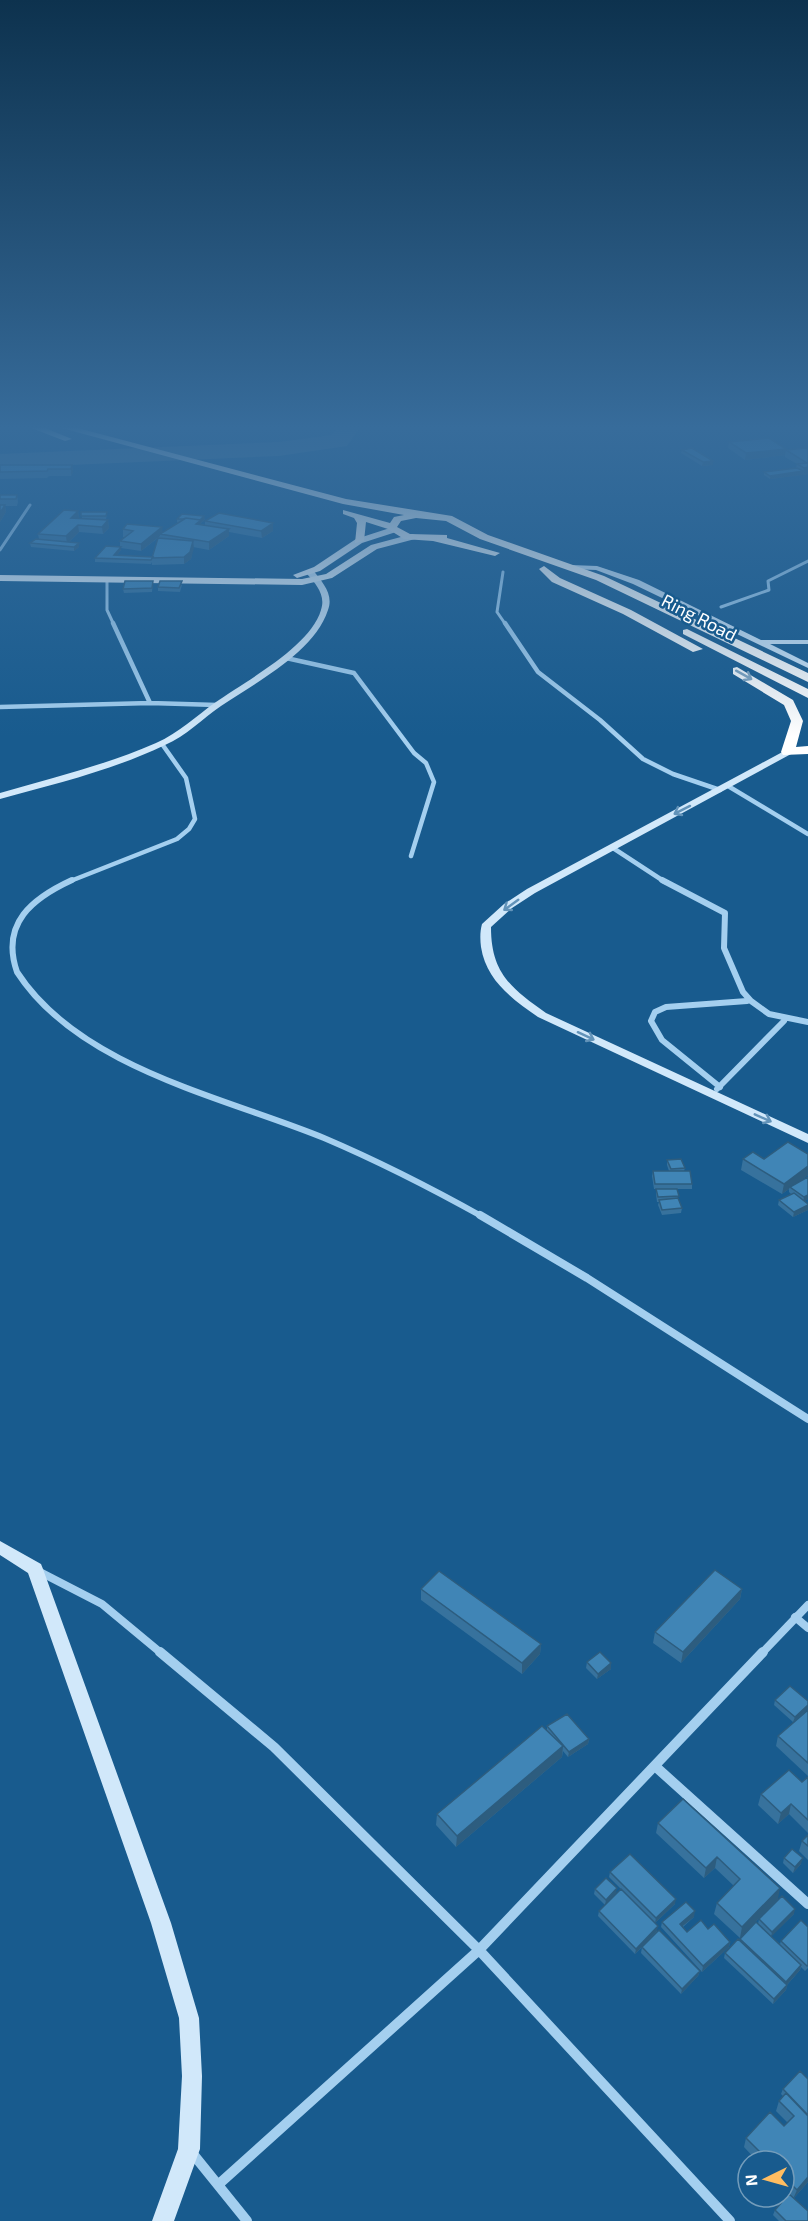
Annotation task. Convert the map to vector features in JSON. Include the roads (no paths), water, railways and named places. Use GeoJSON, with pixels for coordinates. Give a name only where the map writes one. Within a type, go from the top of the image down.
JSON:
{"type":"FeatureCollection","features":[{"type":"Feature","properties":{"kind":"highway"},"geometry":{"type":"LineString","coordinates":[[359,541],[361,530]]}},
{"type":"Feature","properties":{"kind":"highway","name":"Ring Road"},"geometry":{"type":"LineString","coordinates":[[394,530],[412,537],[433,538],[471,546],[544,569],[637,606],[808,694]]}},
{"type":"Feature","properties":{"kind":"highway"},"geometry":{"type":"LineString","coordinates":[[433,538],[453,534],[457,530]]}},
{"type":"Feature","properties":{"kind":"highway","name":"Ring Road"},"geometry":{"type":"LineString","coordinates":[[468,530],[574,567],[648,600],[808,678]]}},
{"type":"Feature","properties":{"kind":"highway"},"geometry":{"type":"LineString","coordinates":[[544,569],[556,580],[657,628],[768,688],[789,703],[797,721],[788,752],[808,750]]}},
{"type":"Feature","properties":{"kind":"main road"},"geometry":{"type":"LineString","coordinates":[[0,572],[294,576],[310,572],[359,541],[390,530]]}},
{"type":"Feature","properties":{"kind":"main road"},"geometry":{"type":"LineString","coordinates":[[0,578],[264,582],[320,579],[374,548],[412,537]]}},
{"type":"Feature","properties":{"kind":"street"},"geometry":{"type":"LineString","coordinates":[[0,550],[14,530]]}},
{"type":"Feature","properties":{"kind":"street"},"geometry":{"type":"LineString","coordinates":[[721,607],[769,590],[768,581],[808,561]]}},
{"type":"Feature","properties":{"kind":"street"},"geometry":{"type":"LineString","coordinates":[[574,567],[597,568],[636,582],[808,666]]}},
{"type":"Feature","properties":{"kind":"street"},"geometry":{"type":"LineString","coordinates":[[0,796],[162,744],[286,658],[308,639],[324,616],[327,605],[320,579],[310,572]]}},
{"type":"Feature","properties":{"kind":"street"},"geometry":{"type":"LineString","coordinates":[[503,572],[497,612],[538,672],[556,688],[600,720],[643,759],[672,774],[724,788],[808,834]]}},
{"type":"Feature","properties":{"kind":"street"},"geometry":{"type":"LineString","coordinates":[[107,580],[107,610],[150,703]]}},
{"type":"Feature","properties":{"kind":"street"},"geometry":{"type":"LineString","coordinates":[[759,642],[808,642]]}},
{"type":"Feature","properties":{"kind":"street"},"geometry":{"type":"LineString","coordinates":[[286,658],[354,673],[414,753],[426,763],[434,782],[411,856]]}},
{"type":"Feature","properties":{"kind":"street"},"geometry":{"type":"LineString","coordinates":[[0,707],[150,703],[217,705]]}},
{"type":"Feature","properties":{"kind":"street"},"geometry":{"type":"LineString","coordinates":[[162,744],[186,778],[190,806],[195,819],[189,829],[177,839],[52,890],[19,910],[11,924],[6,952],[20,978],[59,1021],[123,1059],[357,1153],[479,1214],[808,1419]]}},
{"type":"Feature","properties":{"kind":"street"},"geometry":{"type":"LineString","coordinates":[[788,752],[531,891],[508,906],[486,926],[484,946],[493,971],[510,993],[542,1015],[808,1139]]}},
{"type":"Feature","properties":{"kind":"street"},"geometry":{"type":"LineString","coordinates":[[613,848],[674,888],[709,903],[725,913],[729,924],[723,946],[738,987],[747,1000],[784,1021],[808,1022]]}},
{"type":"Feature","properties":{"kind":"street"},"geometry":{"type":"LineString","coordinates":[[720,1086],[662,1040],[651,1021],[655,1012],[666,1007],[747,1000]]}},
{"type":"Feature","properties":{"kind":"street"},"geometry":{"type":"LineString","coordinates":[[711,1095],[784,1021]]}},
{"type":"Feature","properties":{"kind":"street"},"geometry":{"type":"LineString","coordinates":[[0,1547],[35,1569],[102,1604],[274,1747],[479,1950],[730,2221]]}},
{"type":"Feature","properties":{"kind":"street"},"geometry":{"type":"LineString","coordinates":[[35,1569],[161,1923],[189,2018],[192,2076],[189,2149],[163,2221]]}},
{"type":"Feature","properties":{"kind":"street"},"geometry":{"type":"LineString","coordinates":[[219,2184],[479,1950],[808,1605]]}},
{"type":"Feature","properties":{"kind":"street"},"geometry":{"type":"LineString","coordinates":[[795,1617],[808,1628]]}},
{"type":"Feature","properties":{"kind":"street"},"geometry":{"type":"LineString","coordinates":[[656,1767],[808,1904]]}},
{"type":"Feature","properties":{"kind":"street"},"geometry":{"type":"LineString","coordinates":[[189,2149],[247,2221]]}}]}
